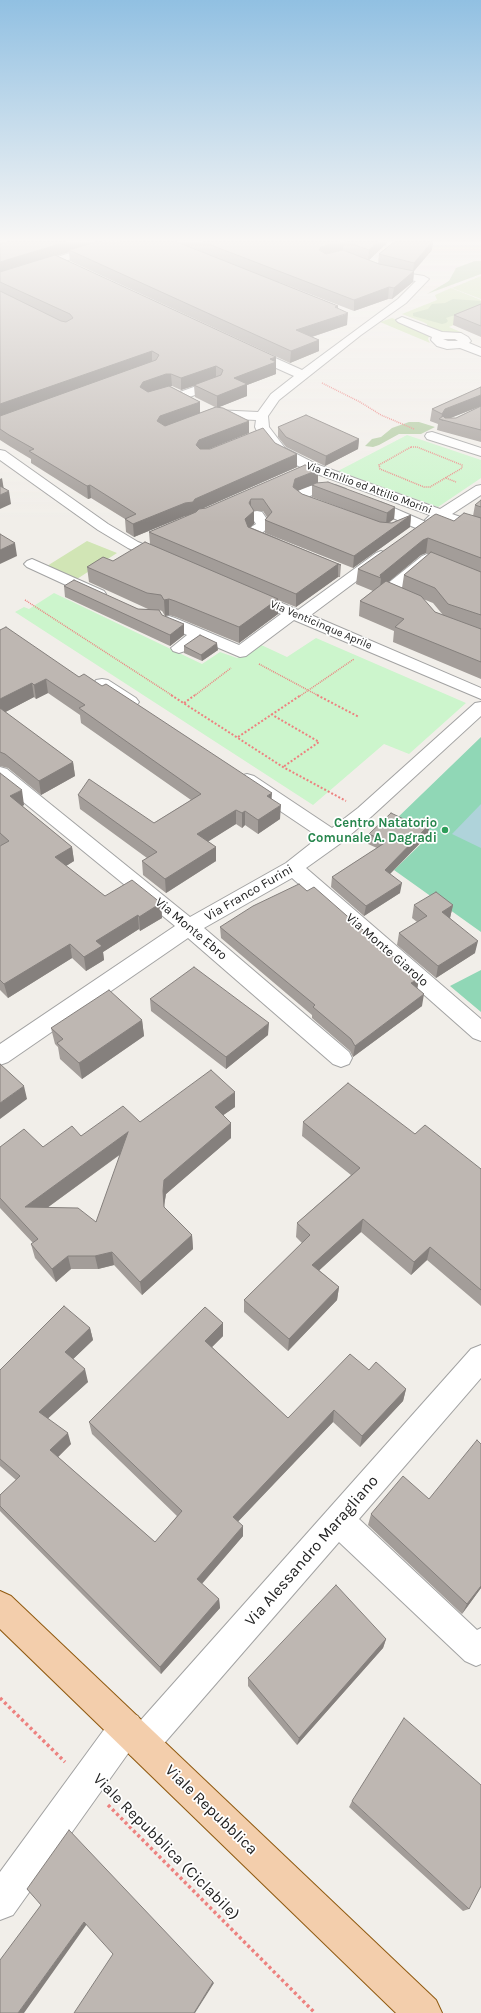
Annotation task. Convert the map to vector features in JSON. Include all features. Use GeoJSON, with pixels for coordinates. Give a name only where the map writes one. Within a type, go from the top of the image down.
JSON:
{"type":"FeatureCollection","features":[{"type":"Feature","properties":{"kind":"main road","name":"Viale Repubblica"},"geometry":{"type":"LineString","coordinates":[[0,1607],[423,2013]]}},
{"type":"Feature","properties":{"kind":"street"},"geometry":{"type":"LineString","coordinates":[[193,422],[214,414],[262,416],[267,406],[275,397],[355,336]]}},
{"type":"Feature","properties":{"kind":"street"},"geometry":{"type":"LineString","coordinates":[[457,336],[461,337],[465,341],[461,344],[481,352]]}},
{"type":"Feature","properties":{"kind":"street"},"geometry":{"type":"LineString","coordinates":[[239,346],[303,376]]}},
{"type":"Feature","properties":{"kind":"street"},"geometry":{"type":"LineString","coordinates":[[214,414],[176,394],[216,383]]}},
{"type":"Feature","properties":{"kind":"street","name":"Via Emilio ed Attilio Morini"},"geometry":{"type":"LineString","coordinates":[[262,416],[262,427],[265,433],[280,451],[311,467],[481,529]]}},
{"type":"Feature","properties":{"kind":"street"},"geometry":{"type":"LineString","coordinates":[[251,438],[265,433]]}},
{"type":"Feature","properties":{"kind":"street"},"geometry":{"type":"LineString","coordinates":[[432,436],[481,452]]}},
{"type":"Feature","properties":{"kind":"street"},"geometry":{"type":"LineString","coordinates":[[0,454],[103,527],[133,545],[177,563]]}},
{"type":"Feature","properties":{"kind":"street"},"geometry":{"type":"LineString","coordinates":[[297,473],[311,467]]}},
{"type":"Feature","properties":{"kind":"street"},"geometry":{"type":"LineString","coordinates":[[335,512],[307,502],[301,498],[301,495],[310,490],[330,488],[400,515],[401,523],[423,526]]}},
{"type":"Feature","properties":{"kind":"street"},"geometry":{"type":"LineString","coordinates":[[410,535],[481,489]]}},
{"type":"Feature","properties":{"kind":"street"},"geometry":{"type":"LineString","coordinates":[[257,515],[264,525],[253,532],[254,535],[288,549]]}},
{"type":"Feature","properties":{"kind":"street"},"geometry":{"type":"LineString","coordinates":[[133,545],[147,539]]}},
{"type":"Feature","properties":{"kind":"street"},"geometry":{"type":"LineString","coordinates":[[169,621],[240,652],[300,616],[392,549]]}},
{"type":"Feature","properties":{"kind":"street"},"geometry":{"type":"LineString","coordinates":[[419,604],[388,591],[427,559],[481,581]]}},
{"type":"Feature","properties":{"kind":"street"},"geometry":{"type":"LineString","coordinates":[[32,564],[110,599]]}},
{"type":"Feature","properties":{"kind":"street"},"geometry":{"type":"LineString","coordinates":[[337,568],[354,576]]}},
{"type":"Feature","properties":{"kind":"street","name":"Via Venticinque Aprile"},"geometry":{"type":"LineString","coordinates":[[235,588],[481,694]]}},
{"type":"Feature","properties":{"kind":"street"},"geometry":{"type":"LineString","coordinates":[[276,643],[300,616]]}},
{"type":"Feature","properties":{"kind":"street"},"geometry":{"type":"LineString","coordinates":[[179,648],[198,634]]}},
{"type":"Feature","properties":{"kind":"street"},"geometry":{"type":"LineString","coordinates":[[102,684],[147,714]]}},
{"type":"Feature","properties":{"kind":"street","name":"Via Franco Furini"},"geometry":{"type":"LineString","coordinates":[[2,1051],[190,927],[293,868],[334,838],[365,812],[481,707]]}},
{"type":"Feature","properties":{"kind":"street"},"geometry":{"type":"LineString","coordinates":[[232,770],[334,838]]}},
{"type":"Feature","properties":{"kind":"street","name":"Via Monte Ebro"},"geometry":{"type":"LineString","coordinates":[[0,773],[190,927],[341,1058]]}},
{"type":"Feature","properties":{"kind":"street","name":"Via Monte Giarolo"},"geometry":{"type":"LineString","coordinates":[[293,868],[481,1032]]}},
{"type":"Feature","properties":{"kind":"street","name":"Via Alessandro Maragliano"},"geometry":{"type":"LineString","coordinates":[[0,1902],[86,1783],[134,1736],[339,1521],[481,1358]]}},
{"type":"Feature","properties":{"kind":"street"},"geometry":{"type":"LineString","coordinates":[[339,1521],[476,1650],[481,1644]]}},
{"type":"Feature","properties":{"kind":"path"},"geometry":{"type":"LineString","coordinates":[[303,376],[332,387],[381,415],[432,436]]}},
{"type":"Feature","properties":{"kind":"path"},"geometry":{"type":"LineString","coordinates":[[411,447],[417,447],[462,465],[462,468],[430,487],[424,487],[380,469],[379,465],[411,447]]}},
{"type":"Feature","properties":{"kind":"path"},"geometry":{"type":"LineString","coordinates":[[25,600],[284,767],[365,812]]}},
{"type":"Feature","properties":{"kind":"path"},"geometry":{"type":"LineString","coordinates":[[276,643],[261,646],[246,657],[309,689],[359,717]]}},
{"type":"Feature","properties":{"kind":"path"},"geometry":{"type":"LineString","coordinates":[[238,737],[372,647]]}},
{"type":"Feature","properties":{"kind":"path"},"geometry":{"type":"LineString","coordinates":[[184,702],[234,666]]}},
{"type":"Feature","properties":{"kind":"path"},"geometry":{"type":"LineString","coordinates":[[271,714],[319,742],[284,767]]}},
{"type":"Feature","properties":{"kind":"path","name":"Viale Repubblica (Ciclabile)"},"geometry":{"type":"LineString","coordinates":[[0,1698],[315,2013]]}},
{"type":"Feature","properties":{"kind":"green space"},"geometry":{"type":"Polygon","coordinates":[[[413,336],[429,336],[428,339],[430,343],[413,336]]]}},
{"type":"Feature","properties":{"kind":"green space"},"geometry":{"type":"Polygon","coordinates":[[[409,422],[419,422],[435,427],[421,434],[399,434],[379,445],[373,447],[365,446],[372,439],[381,437],[392,428],[409,422]]]}},
{"type":"Feature","properties":{"kind":"green space"},"geometry":{"type":"Polygon","coordinates":[[[407,435],[481,460],[481,478],[438,507],[338,471],[407,435]]]}},
{"type":"Feature","properties":{"kind":"green space"},"geometry":{"type":"Polygon","coordinates":[[[87,541],[117,553],[77,579],[47,566],[87,541]]]}},
{"type":"Feature","properties":{"kind":"green space"},"geometry":{"type":"Polygon","coordinates":[[[54,593],[202,664],[220,652],[237,658],[257,643],[287,657],[316,638],[466,703],[409,754],[384,744],[313,805],[15,612],[24,607],[29,609],[54,593]]]}},
{"type":"Feature","properties":{"kind":"green space","name":"Centro Natatorio Comunale A. Dagradi"},"geometry":{"type":"Polygon","coordinates":[[[481,737],[481,932],[394,870],[426,839],[393,822],[481,737]]]}},
{"type":"Feature","properties":{"kind":"green space"},"geometry":{"type":"Polygon","coordinates":[[[481,970],[481,1012],[450,986],[481,970]]]}},
{"type":"Feature","properties":{"kind":"water"},"geometry":{"type":"Polygon","coordinates":[[[481,804],[481,848],[452,834],[481,804]]]}},
{"type":"Feature","properties":{"kind":"building"},"geometry":{"type":"Polygon","coordinates":[[[0,336],[230,336],[276,357],[270,359],[276,362],[234,378],[247,384],[217,396],[194,385],[221,375],[223,370],[216,366],[181,378],[171,374],[166,374],[143,382],[140,387],[148,392],[169,386],[200,402],[160,416],[157,421],[165,426],[216,407],[223,408],[249,421],[199,440],[196,445],[200,449],[210,449],[263,428],[275,443],[297,454],[195,499],[193,502],[185,503],[133,524],[125,519],[136,514],[90,485],[87,486],[29,451],[34,449],[0,429],[0,416],[156,360],[159,355],[152,351],[0,404],[0,336]]]}},
{"type":"Feature","properties":{"kind":"building"},"geometry":{"type":"Polygon","coordinates":[[[258,336],[310,336],[319,340],[291,351],[258,336]]]}},
{"type":"Feature","properties":{"kind":"building"},"geometry":{"type":"Polygon","coordinates":[[[481,387],[481,395],[445,409],[442,414],[432,409],[481,387]]]}},
{"type":"Feature","properties":{"kind":"building"},"geometry":{"type":"Polygon","coordinates":[[[481,406],[481,430],[439,419],[443,416],[445,418],[456,418],[481,406]]]}},
{"type":"Feature","properties":{"kind":"building"},"geometry":{"type":"Polygon","coordinates":[[[306,415],[359,439],[326,456],[286,437],[278,427],[306,415]]]}},
{"type":"Feature","properties":{"kind":"building"},"geometry":{"type":"Polygon","coordinates":[[[305,465],[318,470],[295,479],[293,487],[302,494],[380,522],[392,523],[411,515],[354,556],[265,520],[272,512],[263,499],[251,499],[249,503],[254,511],[245,519],[248,527],[341,565],[338,564],[296,594],[149,532],[196,512],[199,509],[206,508],[305,465]]]}},
{"type":"Feature","properties":{"kind":"building"},"geometry":{"type":"Polygon","coordinates":[[[328,482],[395,507],[387,513],[312,485],[316,483],[328,482]]]}},
{"type":"Feature","properties":{"kind":"building"},"geometry":{"type":"Polygon","coordinates":[[[0,486],[9,491],[0,495],[0,486]]]}},
{"type":"Feature","properties":{"kind":"building"},"geometry":{"type":"Polygon","coordinates":[[[481,500],[481,507],[475,505],[481,500]]]}},
{"type":"Feature","properties":{"kind":"building"},"geometry":{"type":"Polygon","coordinates":[[[464,513],[481,518],[481,558],[428,538],[423,540],[380,575],[381,578],[358,569],[434,515],[436,514],[454,521],[464,513]]]}},
{"type":"Feature","properties":{"kind":"building"},"geometry":{"type":"Polygon","coordinates":[[[0,534],[15,543],[0,550],[0,534]]]}},
{"type":"Feature","properties":{"kind":"building"},"geometry":{"type":"Polygon","coordinates":[[[145,542],[278,599],[239,627],[175,601],[169,599],[164,600],[161,595],[147,593],[87,567],[103,557],[113,561],[145,542]]]}},
{"type":"Feature","properties":{"kind":"building"},"geometry":{"type":"Polygon","coordinates":[[[431,552],[481,572],[481,615],[448,604],[435,588],[404,575],[431,552]]]}},
{"type":"Feature","properties":{"kind":"building"},"geometry":{"type":"Polygon","coordinates":[[[74,580],[138,609],[159,610],[162,615],[184,624],[170,635],[64,586],[74,580]]]}},
{"type":"Feature","properties":{"kind":"building"},"geometry":{"type":"Polygon","coordinates":[[[386,581],[421,596],[435,612],[481,629],[481,662],[395,627],[404,619],[360,601],[386,581]]]}},
{"type":"Feature","properties":{"kind":"building"},"geometry":{"type":"Polygon","coordinates":[[[6,627],[79,677],[84,674],[102,686],[106,684],[272,793],[267,796],[281,805],[258,820],[245,811],[242,813],[236,810],[197,834],[216,847],[165,879],[142,861],[157,852],[78,795],[89,779],[154,823],[201,794],[79,708],[85,705],[46,679],[34,685],[32,683],[0,699],[0,630],[6,627]]]}},
{"type":"Feature","properties":{"kind":"building"},"geometry":{"type":"Polygon","coordinates":[[[200,635],[217,643],[201,655],[184,646],[200,635]]]}},
{"type":"Feature","properties":{"kind":"building"},"geometry":{"type":"Polygon","coordinates":[[[0,708],[73,762],[39,781],[5,754],[0,752],[0,708]]]}},
{"type":"Feature","properties":{"kind":"building"},"geometry":{"type":"Polygon","coordinates":[[[0,773],[22,790],[10,796],[72,847],[55,857],[105,896],[132,880],[161,903],[139,917],[138,915],[96,941],[102,946],[84,957],[70,944],[4,984],[0,980],[0,846],[9,841],[0,833],[0,773]]]}},
{"type":"Feature","properties":{"kind":"building"},"geometry":{"type":"Polygon","coordinates":[[[391,813],[414,824],[424,818],[430,824],[385,870],[402,883],[366,906],[332,877],[386,842],[369,834],[391,813]]]}},
{"type":"Feature","properties":{"kind":"building"},"geometry":{"type":"Polygon","coordinates":[[[299,884],[307,891],[314,887],[419,979],[411,983],[424,994],[355,1046],[351,1039],[313,1007],[315,1005],[220,927],[253,906],[299,884]]]}},
{"type":"Feature","properties":{"kind":"building"},"geometry":{"type":"Polygon","coordinates":[[[436,892],[453,905],[442,912],[478,941],[438,966],[399,933],[427,916],[414,905],[436,892]]]}},
{"type":"Feature","properties":{"kind":"building"},"geometry":{"type":"Polygon","coordinates":[[[194,967],[269,1023],[226,1057],[150,999],[194,967]]]}},
{"type":"Feature","properties":{"kind":"building"},"geometry":{"type":"Polygon","coordinates":[[[109,990],[142,1020],[79,1063],[57,1043],[63,1039],[51,1028],[109,990]]]}},
{"type":"Feature","properties":{"kind":"building"},"geometry":{"type":"Polygon","coordinates":[[[0,1064],[24,1086],[0,1103],[0,1064]]]}},
{"type":"Feature","properties":{"kind":"building"},"geometry":{"type":"Polygon","coordinates":[[[211,1070],[235,1092],[215,1107],[231,1123],[164,1180],[164,1207],[192,1235],[140,1282],[112,1252],[95,1256],[68,1256],[52,1269],[31,1244],[38,1239],[0,1198],[0,1147],[24,1129],[43,1147],[72,1126],[81,1136],[123,1106],[140,1122],[211,1070]],[[128,1132],[25,1207],[78,1208],[96,1222],[128,1132]]]}},
{"type":"Feature","properties":{"kind":"building"},"geometry":{"type":"Polygon","coordinates":[[[348,1083],[415,1134],[425,1125],[481,1169],[481,1290],[430,1247],[414,1262],[363,1219],[312,1265],[339,1287],[289,1339],[244,1300],[310,1235],[297,1223],[360,1168],[303,1122],[348,1083]]]}},
{"type":"Feature","properties":{"kind":"building"},"geometry":{"type":"Polygon","coordinates":[[[64,1306],[90,1328],[65,1352],[85,1369],[39,1412],[68,1433],[50,1450],[155,1542],[182,1511],[89,1422],[205,1307],[223,1323],[205,1341],[288,1418],[350,1354],[369,1370],[376,1362],[406,1389],[362,1436],[334,1410],[233,1517],[243,1526],[197,1579],[219,1599],[160,1667],[0,1506],[0,1495],[20,1476],[0,1459],[0,1370],[64,1306]]]}},
{"type":"Feature","properties":{"kind":"building"},"geometry":{"type":"Polygon","coordinates":[[[477,1440],[481,1444],[481,1586],[467,1604],[371,1514],[403,1476],[429,1499],[477,1440]]]}},
{"type":"Feature","properties":{"kind":"building"},"geometry":{"type":"Polygon","coordinates":[[[336,1585],[386,1639],[299,1738],[248,1678],[336,1585]]]}},
{"type":"Feature","properties":{"kind":"building"},"geometry":{"type":"Polygon","coordinates":[[[404,1718],[481,1785],[481,1886],[469,1909],[352,1801],[404,1718]]]}},
{"type":"Feature","properties":{"kind":"building"},"geometry":{"type":"Polygon","coordinates":[[[69,1830],[213,1982],[194,2013],[74,2013],[113,1954],[84,1922],[18,2013],[0,2013],[0,1960],[41,1905],[27,1889],[69,1830]]]}},
{"type":"Feature","properties":{"kind":"place","name":"Centro Natatorio Comunale A. Dagradi"},"geometry":{"type":"Point","coordinates":[445,830]}}]}
